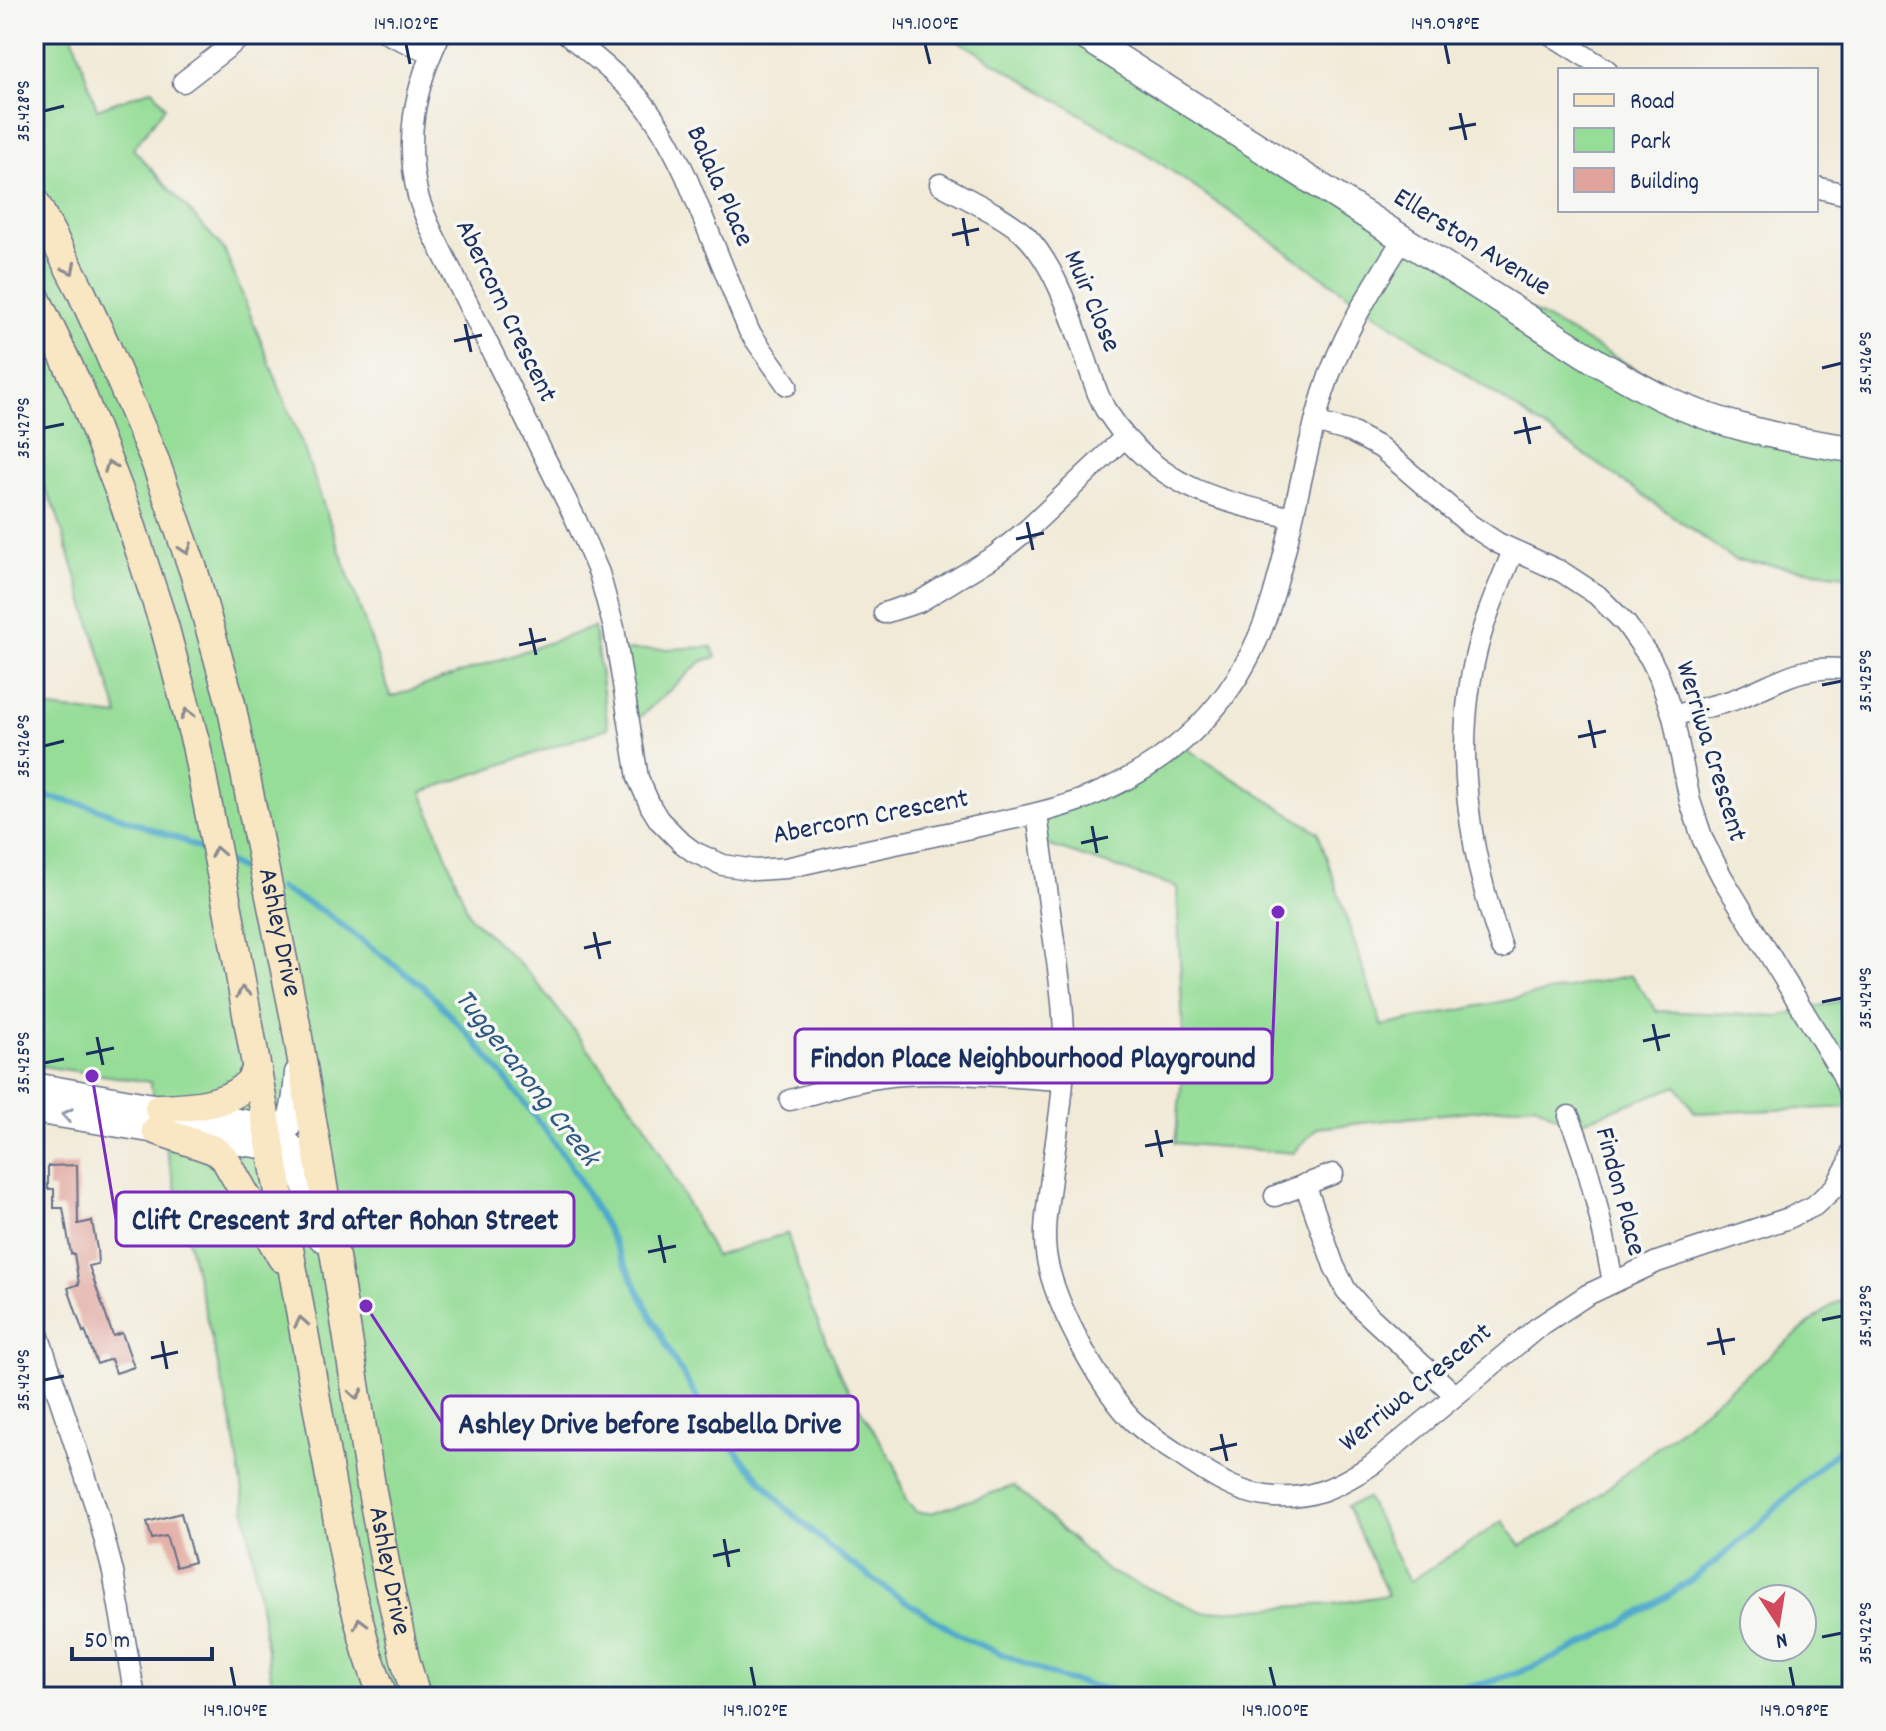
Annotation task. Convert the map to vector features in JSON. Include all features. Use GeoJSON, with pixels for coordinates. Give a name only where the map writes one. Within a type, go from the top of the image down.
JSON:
{"type":"FeatureCollection","features":[{"type":"Feature","properties":{"kind":"main road","name":"Ashley Drive"},"geometry":{"type":"LineString","coordinates":[[34,200],[106,346],[160,475],[194,572],[231,704],[300,1052],[388,1579],[416,1697]]}},
{"type":"Feature","properties":{"kind":"main road","name":"Ashley Drive"},"geometry":{"type":"LineString","coordinates":[[34,294],[80,390],[125,506],[164,625],[196,745],[272,1137],[293,1276],[349,1583],[367,1652],[383,1697]]}},
{"type":"Feature","properties":{"kind":"main road"},"geometry":{"type":"LineString","coordinates":[[158,1119],[232,1096],[247,1084],[257,1069]]}},
{"type":"Feature","properties":{"kind":"main road"},"geometry":{"type":"LineString","coordinates":[[158,1119],[225,1159],[293,1276]]}},
{"type":"Feature","properties":{"kind":"street"},"geometry":{"type":"LineString","coordinates":[[183,82],[245,34]]}},
{"type":"Feature","properties":{"kind":"street"},"geometry":{"type":"LineString","coordinates":[[388,34],[431,53]]}},
{"type":"Feature","properties":{"kind":"street","name":"Abercorn Crescent"},"geometry":{"type":"LineString","coordinates":[[440,34],[417,93],[413,114],[411,156],[418,197],[434,236],[576,520],[599,573],[614,628],[638,778],[651,807],[659,820],[682,843],[723,865],[755,870],[786,868],[1037,814],[1086,798],[1133,776],[1169,753],[1208,718],[1237,681],[1259,639],[1274,594],[1323,392],[1343,340],[1403,239]]}},
{"type":"Feature","properties":{"kind":"street","name":"Balala Place"},"geometry":{"type":"LineString","coordinates":[[567,34],[604,64],[652,115],[686,176],[749,331],[787,385]]}},
{"type":"Feature","properties":{"kind":"street","name":"Ellerston Avenue"},"geometry":{"type":"LineString","coordinates":[[1081,34],[1600,364],[1659,397],[1721,422],[1785,439],[1852,449]]}},
{"type":"Feature","properties":{"kind":"street"},"geometry":{"type":"LineString","coordinates":[[1550,34],[1604,68]]}},
{"type":"Feature","properties":{"kind":"street","name":"Muir Close"},"geometry":{"type":"LineString","coordinates":[[940,184],[1013,226],[1045,258],[1105,409],[1137,450],[1165,473],[1196,491],[1292,518]]}},
{"type":"Feature","properties":{"kind":"street"},"geometry":{"type":"LineString","coordinates":[[1818,188],[1852,196]]}},
{"type":"Feature","properties":{"kind":"street","name":"Werriwa Crescent"},"geometry":{"type":"LineString","coordinates":[[1315,422],[1351,432],[1381,448],[1469,524],[1513,551],[1562,572],[1597,595],[1626,624],[1659,676],[1673,716],[1690,801],[1703,840],[1722,877],[1842,1074],[1852,1099]]}},
{"type":"Feature","properties":{"kind":"street"},"geometry":{"type":"LineString","coordinates":[[884,613],[919,602],[996,555],[1028,529],[1125,437]]}},
{"type":"Feature","properties":{"kind":"street"},"geometry":{"type":"LineString","coordinates":[[1502,948],[1487,904],[1468,812],[1465,727],[1479,642],[1513,551]]}},
{"type":"Feature","properties":{"kind":"street"},"geometry":{"type":"LineString","coordinates":[[1673,716],[1734,699],[1805,670],[1831,667],[1852,670]]}},
{"type":"Feature","properties":{"kind":"street","name":"Werriwa Crescent"},"geometry":{"type":"LineString","coordinates":[[1037,814],[1063,999],[1065,1053],[1046,1219],[1045,1252],[1052,1283],[1079,1342],[1106,1390],[1146,1432],[1233,1488],[1265,1496],[1298,1496],[1330,1489],[1345,1482],[1373,1464],[1537,1328],[1587,1295],[1657,1262],[1789,1218],[1814,1206],[1835,1187],[1849,1163],[1852,1151]]}},
{"type":"Feature","properties":{"kind":"street"},"geometry":{"type":"LineString","coordinates":[[272,1137],[291,1122],[300,1052]]}},
{"type":"Feature","properties":{"kind":"street"},"geometry":{"type":"LineString","coordinates":[[790,1100],[900,1075],[946,1074],[1063,1080]]}},
{"type":"Feature","properties":{"kind":"street"},"geometry":{"type":"LineString","coordinates":[[34,1086],[158,1119]]}},
{"type":"Feature","properties":{"kind":"street"},"geometry":{"type":"LineString","coordinates":[[34,1110],[158,1119],[272,1137],[295,1152],[342,1299]]}},
{"type":"Feature","properties":{"kind":"street","name":"Findon Place"},"geometry":{"type":"LineString","coordinates":[[1569,1116],[1596,1198],[1613,1282]]}},
{"type":"Feature","properties":{"kind":"street"},"geometry":{"type":"LineString","coordinates":[[1275,1196],[1333,1174]]}},
{"type":"Feature","properties":{"kind":"street"},"geometry":{"type":"LineString","coordinates":[[1305,1184],[1334,1266],[1346,1290],[1364,1311],[1455,1395]]}},
{"type":"Feature","properties":{"kind":"street"},"geometry":{"type":"LineString","coordinates":[[34,1322],[97,1511],[113,1572],[135,1697]]}},
{"type":"Feature","properties":{"kind":"green space"},"geometry":{"type":"Polygon","coordinates":[[[34,34],[72,34],[97,109],[153,89],[165,107],[133,149],[224,249],[304,449],[391,697],[594,627],[608,728],[422,792],[470,917],[531,975],[643,1120],[715,1256],[787,1233],[809,1302],[842,1379],[895,1465],[906,1501],[916,1512],[931,1513],[1014,1486],[1107,1571],[1203,1612],[1333,1604],[1388,1595],[1347,1506],[1367,1498],[1409,1582],[1503,1521],[1521,1546],[1563,1524],[1832,1305],[1852,1294],[1852,1697],[274,1697],[233,1427],[150,1082],[34,1065],[34,706],[119,716],[56,511],[34,467],[34,34]]]}},
{"type":"Feature","properties":{"kind":"green space"},"geometry":{"type":"Polygon","coordinates":[[[947,34],[1080,34],[1403,239],[1740,427],[1852,456],[1852,576],[1735,560],[1150,156],[947,34]]]}},
{"type":"Feature","properties":{"kind":"green space"},"geometry":{"type":"Polygon","coordinates":[[[712,647],[716,657],[702,661],[630,726],[618,651],[712,647]]]}},
{"type":"Feature","properties":{"kind":"green space"},"geometry":{"type":"Polygon","coordinates":[[[1179,744],[1318,832],[1382,1026],[1631,975],[1657,1011],[1778,1016],[1852,998],[1852,1107],[1695,1113],[1677,1086],[1572,1125],[1534,1104],[1317,1128],[1294,1153],[1175,1143],[1184,1059],[1177,887],[1041,843],[1037,814],[1179,744]]]}},
{"type":"Feature","properties":{"kind":"building"},"geometry":{"type":"Polygon","coordinates":[[[77,1165],[78,1224],[92,1221],[97,1249],[98,1264],[89,1266],[113,1336],[122,1333],[134,1367],[116,1373],[111,1359],[97,1364],[83,1332],[68,1288],[79,1284],[63,1208],[54,1208],[54,1189],[48,1189],[48,1166],[77,1165]]]}},
{"type":"Feature","properties":{"kind":"building"},"geometry":{"type":"Polygon","coordinates":[[[181,1513],[194,1562],[176,1567],[166,1536],[152,1539],[147,1522],[181,1513]]]}},
{"type":"Feature","properties":{"kind":"waterway","name":"Tuggeranong Creek"},"geometry":{"type":"LineString","coordinates":[[34,794],[90,806],[182,840],[208,853]]}},
{"type":"Feature","properties":{"kind":"waterway","name":"Tuggeranong Creek"},"geometry":{"type":"LineString","coordinates":[[229,863],[258,878]]}},
{"type":"Feature","properties":{"kind":"waterway","name":"Tuggeranong Creek"},"geometry":{"type":"LineString","coordinates":[[279,888],[323,911],[424,987],[477,1044],[570,1164],[675,1362],[702,1405],[740,1456],[785,1507],[833,1550],[891,1592],[966,1639],[1062,1679],[1142,1697]]}},
{"type":"Feature","properties":{"kind":"waterway","name":"Tuggeranong Creek"},"geometry":{"type":"LineString","coordinates":[[1431,1697],[1502,1678],[1542,1663],[1647,1608],[1725,1554],[1852,1438]]}},
{"type":"Feature","properties":{"kind":"place","name":"Findon Place Neighbourhood Playground"},"geometry":{"type":"Point","coordinates":[1278,912]}},
{"type":"Feature","properties":{"kind":"place","name":"Clift Crescent 3rd after Rohan Street"},"geometry":{"type":"Point","coordinates":[92,1076]}},
{"type":"Feature","properties":{"kind":"place","name":"Ashley Drive before Isabella Drive"},"geometry":{"type":"Point","coordinates":[366,1306]}}]}
